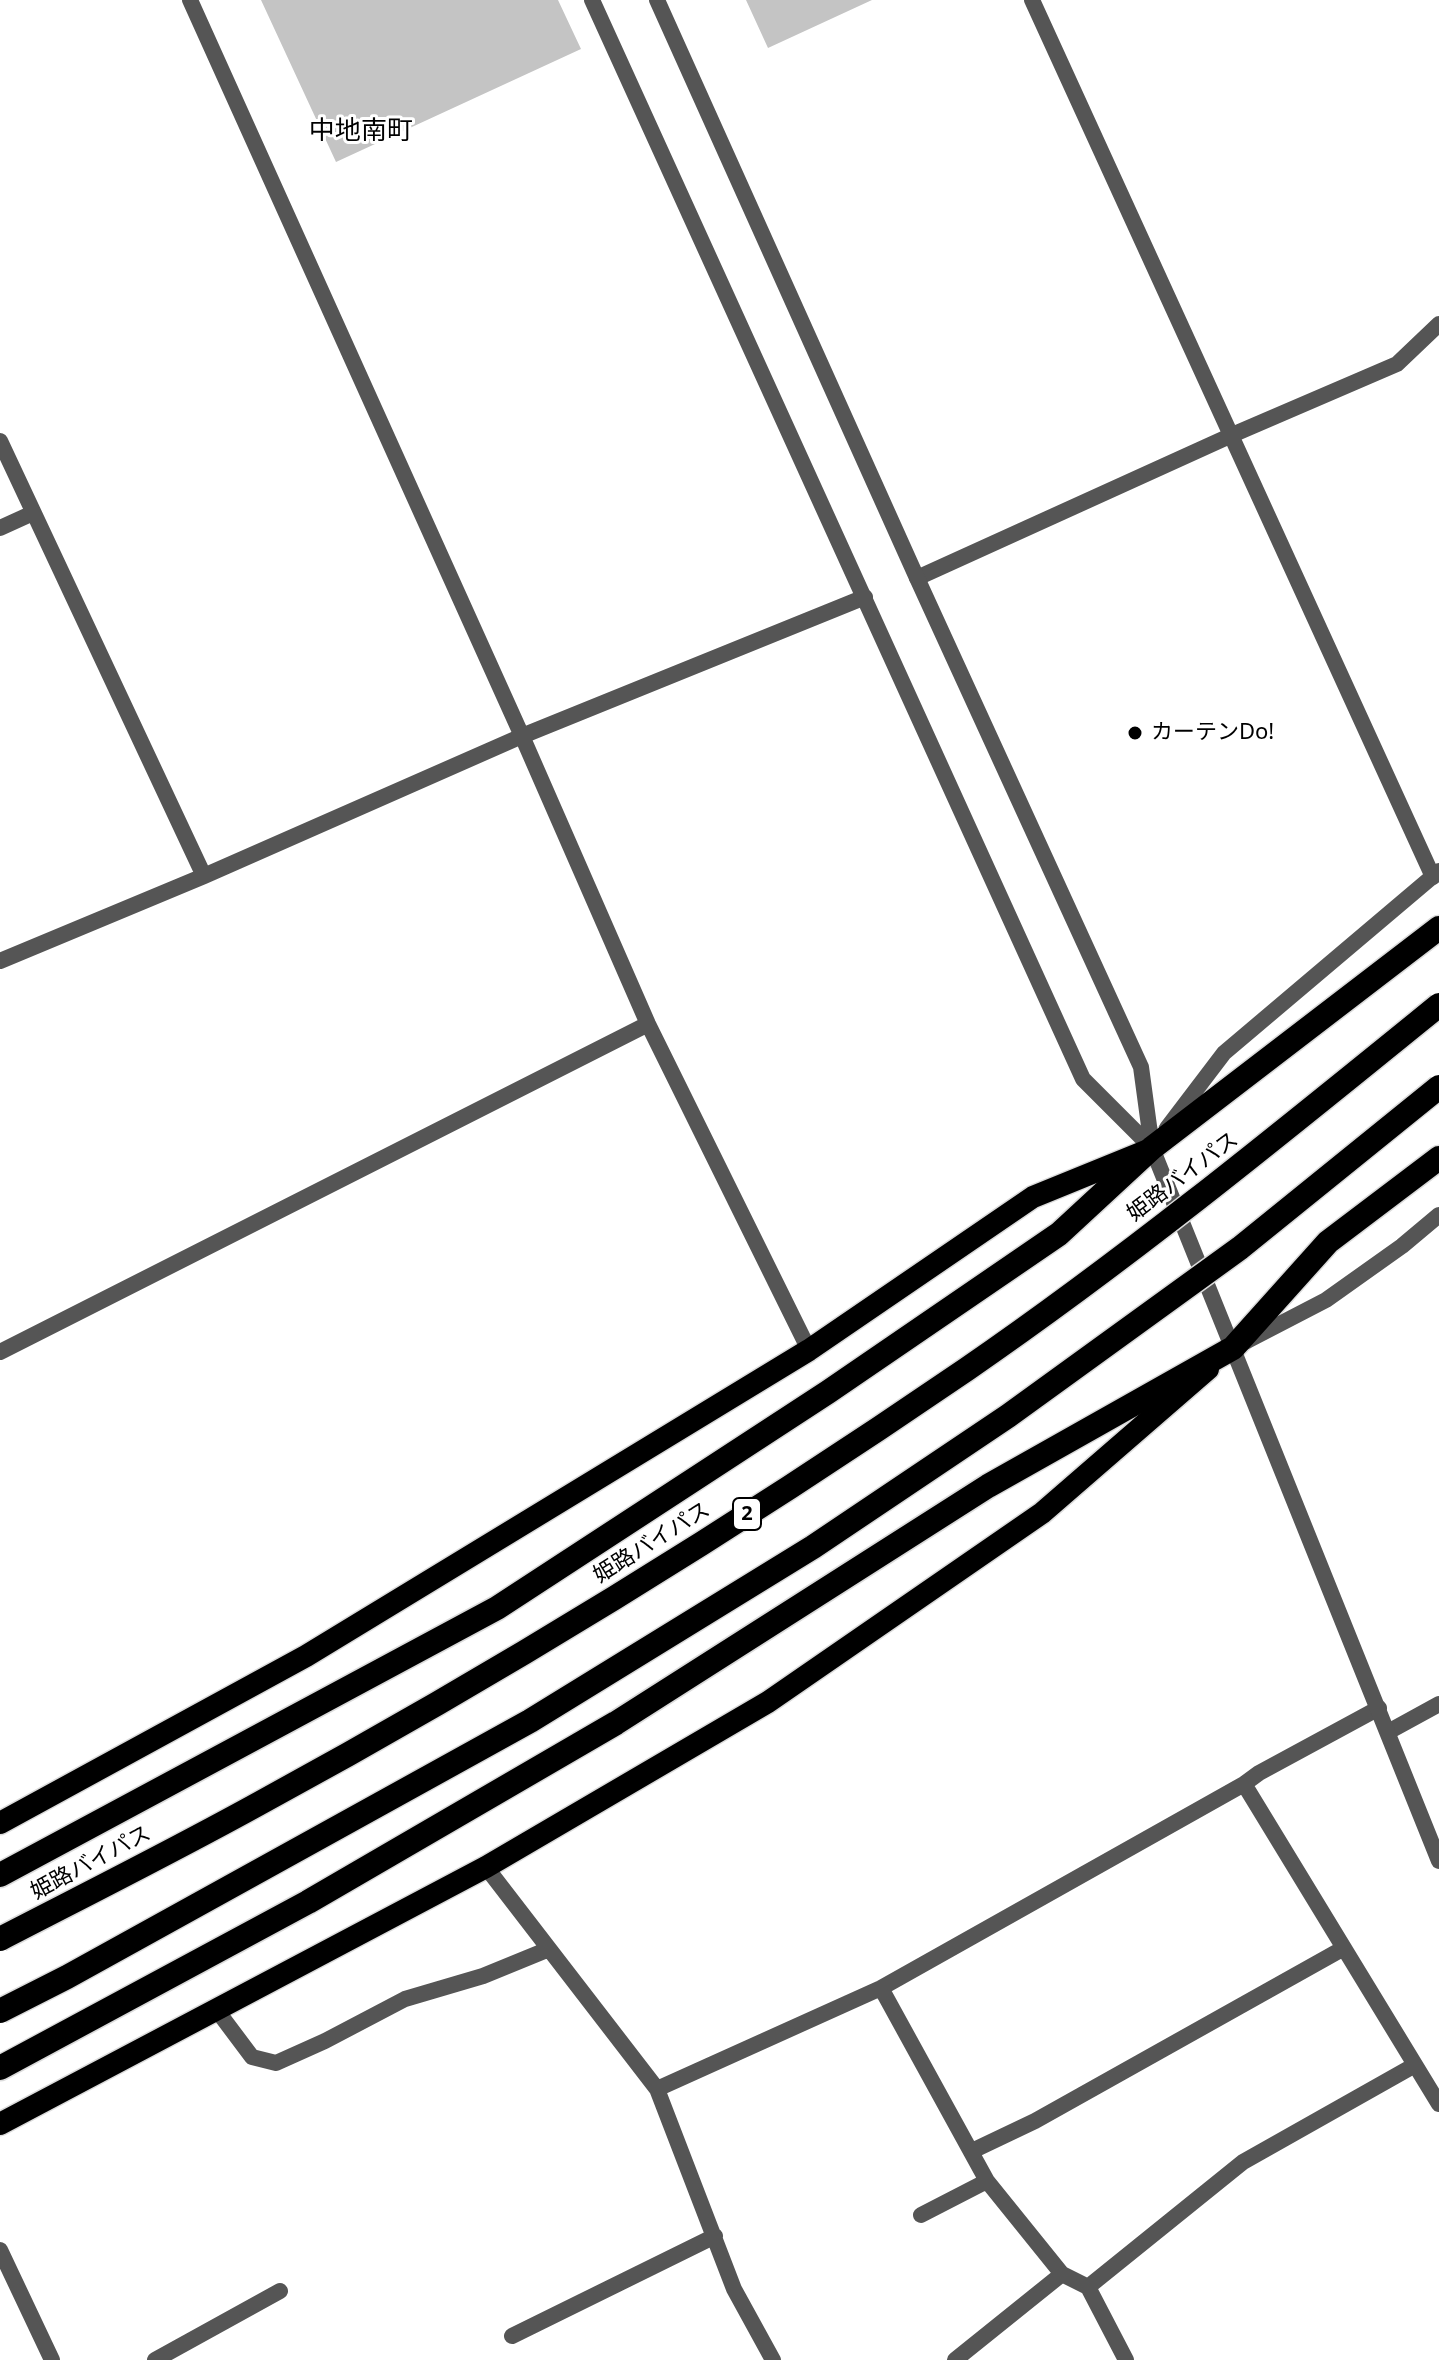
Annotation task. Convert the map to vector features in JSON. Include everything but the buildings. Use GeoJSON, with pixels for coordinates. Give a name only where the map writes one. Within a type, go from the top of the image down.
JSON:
{"type":"FeatureCollection","features":[{"type":"Feature","properties":{"kind":"highway"},"geometry":{"type":"LineString","coordinates":[[0,1875],[497,1608],[828,1392],[1059,1234],[1152,1148],[1439,928]]}},
{"type":"Feature","properties":{"kind":"highway","name":"姫路バイパス"},"geometry":{"type":"LineString","coordinates":[[0,1939],[260,1803],[509,1661],[779,1495],[970,1366],[1204,1195],[1439,1005]]}},
{"type":"Feature","properties":{"kind":"highway"},"geometry":{"type":"LineString","coordinates":[[0,2011],[530,1721],[813,1547],[1008,1416],[1240,1248],[1439,1087]]}},
{"type":"Feature","properties":{"kind":"highway"},"geometry":{"type":"LineString","coordinates":[[0,1823],[306,1656],[809,1350],[1033,1197],[1152,1148]]}},
{"type":"Feature","properties":{"kind":"highway"},"geometry":{"type":"LineString","coordinates":[[0,2124],[486,1867],[768,1702],[1042,1513],[1233,1348],[1328,1242],[1439,1158]]}},
{"type":"Feature","properties":{"kind":"highway"},"geometry":{"type":"LineString","coordinates":[[0,2068],[308,1902],[616,1723],[988,1486],[1233,1348]]}},
{"type":"Feature","properties":{"kind":"street"},"geometry":{"type":"LineString","coordinates":[[190,0],[522,736],[648,1024],[809,1350]]}},
{"type":"Feature","properties":{"kind":"street"},"geometry":{"type":"LineString","coordinates":[[592,0],[1083,1079],[1152,1148]]}},
{"type":"Feature","properties":{"kind":"street"},"geometry":{"type":"LineString","coordinates":[[657,0],[1141,1067],[1152,1148],[1439,1861]]}},
{"type":"Feature","properties":{"kind":"street"},"geometry":{"type":"LineString","coordinates":[[1032,0],[1436,874],[1224,1053],[1152,1148]]}},
{"type":"Feature","properties":{"kind":"street"},"geometry":{"type":"LineString","coordinates":[[917,578],[1397,364],[1439,324]]}},
{"type":"Feature","properties":{"kind":"street"},"geometry":{"type":"LineString","coordinates":[[0,441],[204,876]]}},
{"type":"Feature","properties":{"kind":"street"},"geometry":{"type":"LineString","coordinates":[[0,528],[33,513]]}},
{"type":"Feature","properties":{"kind":"street"},"geometry":{"type":"LineString","coordinates":[[0,961],[204,876],[522,736],[865,597]]}},
{"type":"Feature","properties":{"kind":"street"},"geometry":{"type":"LineString","coordinates":[[0,1352],[648,1024]]}},
{"type":"Feature","properties":{"kind":"street"},"geometry":{"type":"LineString","coordinates":[[1233,1348],[1326,1300],[1402,1246],[1439,1215]]}},
{"type":"Feature","properties":{"kind":"street"},"geometry":{"type":"LineString","coordinates":[[1388,1732],[1439,1704]]}},
{"type":"Feature","properties":{"kind":"street"},"geometry":{"type":"LineString","coordinates":[[657,2089],[881,1988],[1379,1708]]}},
{"type":"Feature","properties":{"kind":"street"},"geometry":{"type":"LineString","coordinates":[[1244,1784],[1439,2104]]}},
{"type":"Feature","properties":{"kind":"street"},"geometry":{"type":"LineString","coordinates":[[486,1867],[657,2089],[734,2289],[773,2360]]}},
{"type":"Feature","properties":{"kind":"street"},"geometry":{"type":"LineString","coordinates":[[972,2151],[1035,2121],[1344,1948]]}},
{"type":"Feature","properties":{"kind":"street"},"geometry":{"type":"LineString","coordinates":[[216,2009],[252,2057],[276,2063],[405,1999],[483,1976],[549,1949]]}},
{"type":"Feature","properties":{"kind":"street"},"geometry":{"type":"LineString","coordinates":[[881,1988],[987,2181],[1062,2274],[1088,2287],[1126,2360]]}},
{"type":"Feature","properties":{"kind":"street"},"geometry":{"type":"LineString","coordinates":[[1088,2287],[1243,2162],[1415,2065]]}},
{"type":"Feature","properties":{"kind":"street"},"geometry":{"type":"LineString","coordinates":[[921,2215],[987,2181]]}},
{"type":"Feature","properties":{"kind":"street"},"geometry":{"type":"LineString","coordinates":[[512,2336],[715,2236]]}},
{"type":"Feature","properties":{"kind":"street"},"geometry":{"type":"LineString","coordinates":[[0,2250],[52,2360]]}},
{"type":"Feature","properties":{"kind":"street"},"geometry":{"type":"LineString","coordinates":[[955,2360],[1062,2274]]}},
{"type":"Feature","properties":{"kind":"street"},"geometry":{"type":"LineString","coordinates":[[155,2360],[280,2291]]}},
{"type":"Feature","properties":{"kind":"place","name":"カーテンDo!"},"geometry":{"type":"Point","coordinates":[1135,733]}},
{"type":"Feature","properties":{"kind":"district","name":"中地南町"},"geometry":{"type":"Point","coordinates":[361,132]}}]}
